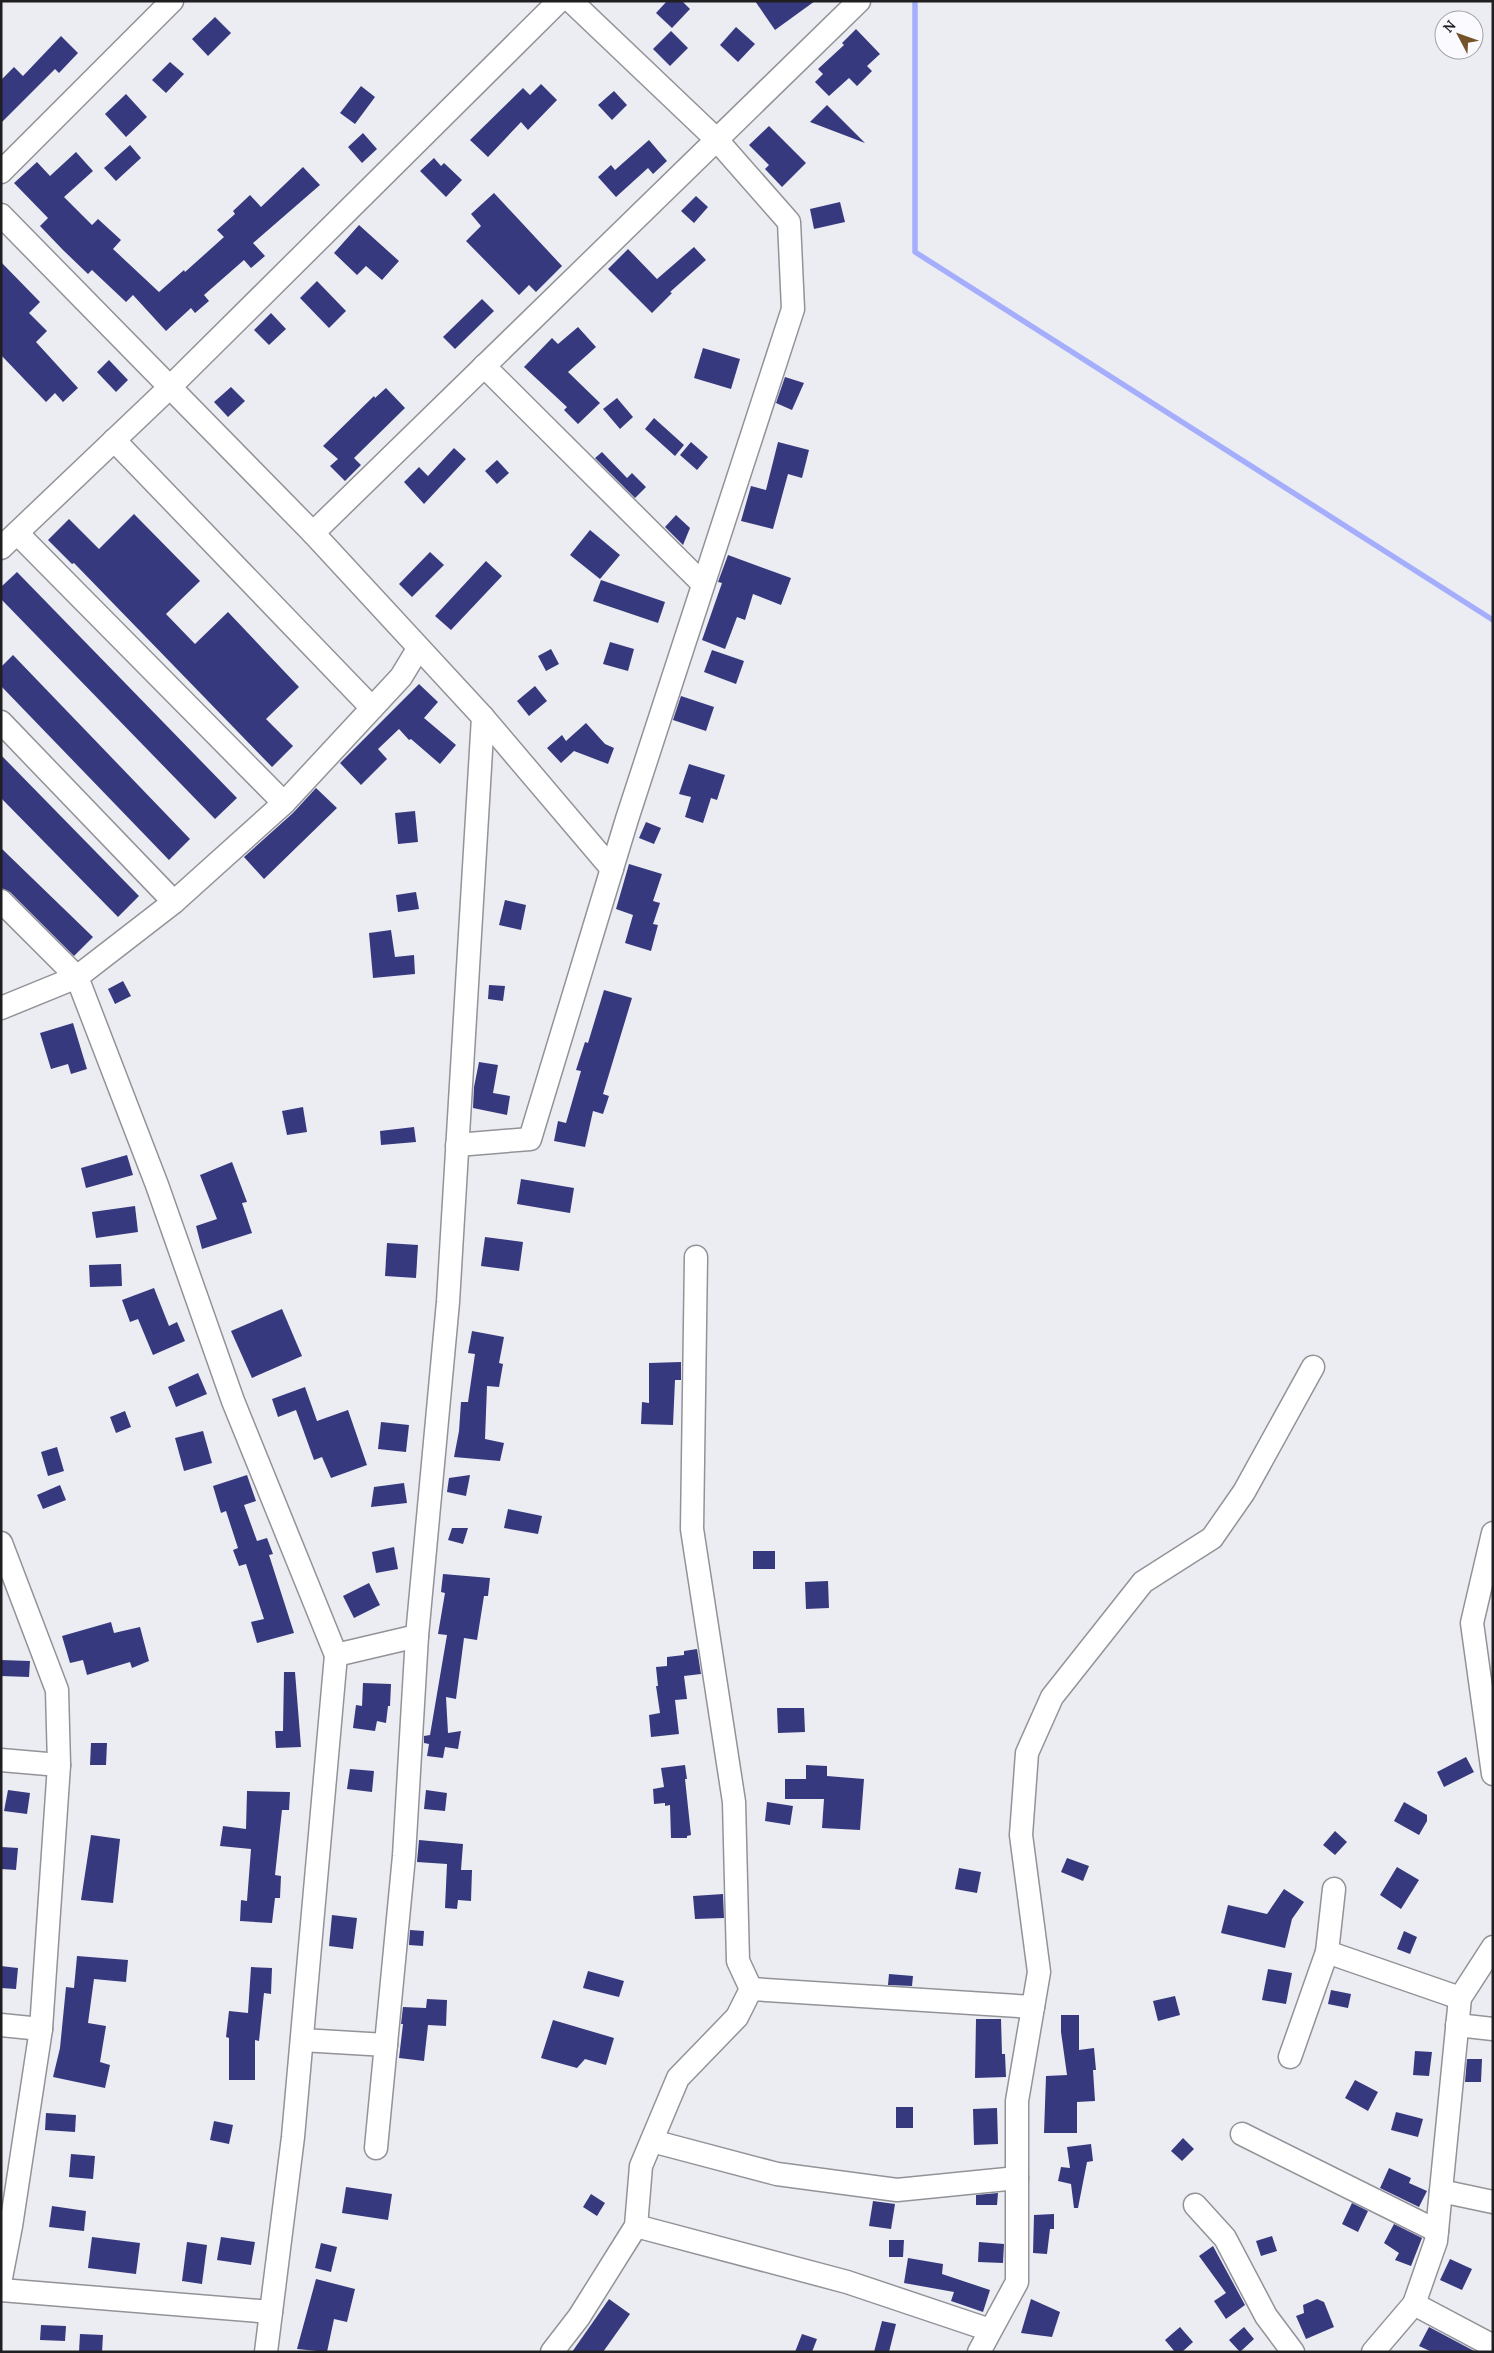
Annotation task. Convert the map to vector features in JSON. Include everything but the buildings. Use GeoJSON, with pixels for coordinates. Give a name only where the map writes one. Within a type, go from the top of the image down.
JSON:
{"type":"FeatureCollection","features":[{"type":"Feature","properties":{"kind":"street"},"geometry":{"type":"LineString","coordinates":[[1,172],[172,1]]}},
{"type":"Feature","properties":{"kind":"street"},"geometry":{"type":"LineString","coordinates":[[284,803],[9,541],[169,388],[559,1]]}},
{"type":"Feature","properties":{"kind":"street"},"geometry":{"type":"LineString","coordinates":[[457,1145],[530,1139],[612,870],[793,309],[789,222],[716,139],[571,1]]}},
{"type":"Feature","properties":{"kind":"street"},"geometry":{"type":"LineString","coordinates":[[312,533],[859,1]]}},
{"type":"Feature","properties":{"kind":"street"},"geometry":{"type":"LineString","coordinates":[[1,215],[312,533],[483,717],[612,870]]}},
{"type":"Feature","properties":{"kind":"street"},"geometry":{"type":"LineString","coordinates":[[484,366],[703,584]]}},
{"type":"Feature","properties":{"kind":"street"},"geometry":{"type":"LineString","coordinates":[[114,440],[372,708]]}},
{"type":"Feature","properties":{"kind":"street"},"geometry":{"type":"LineString","coordinates":[[1,1008],[77,978],[174,902],[284,803],[401,677],[418,649]]}},
{"type":"Feature","properties":{"kind":"street"},"geometry":{"type":"LineString","coordinates":[[376,2148],[404,1856],[416,1636],[448,1302],[483,717]]}},
{"type":"Feature","properties":{"kind":"street"},"geometry":{"type":"LineString","coordinates":[[1,722],[174,902]]}},
{"type":"Feature","properties":{"kind":"street"},"geometry":{"type":"LineString","coordinates":[[1,901],[77,978],[157,1185],[233,1401],[336,1655],[293,2137],[266,2352]]}},
{"type":"Feature","properties":{"kind":"street"},"geometry":{"type":"LineString","coordinates":[[696,1257],[692,1529],[734,1802],[738,1961],[752,1988]]}},
{"type":"Feature","properties":{"kind":"street"},"geometry":{"type":"LineString","coordinates":[[979,2352],[1017,2282],[1017,2101],[1039,1972],[1021,1835],[1027,1753],[1052,1697],[1144,1582],[1212,1538],[1244,1492],[1313,1366]]}},
{"type":"Feature","properties":{"kind":"street"},"geometry":{"type":"LineString","coordinates":[[1493,1533],[1472,1623],[1493,1774]]}},
{"type":"Feature","properties":{"kind":"street"},"geometry":{"type":"LineString","coordinates":[[1,1543],[57,1690],[59,1765],[42,2029],[12,2226],[1,2278]]}},
{"type":"Feature","properties":{"kind":"street"},"geometry":{"type":"LineString","coordinates":[[336,1655],[416,1636]]}},
{"type":"Feature","properties":{"kind":"street"},"geometry":{"type":"LineString","coordinates":[[1,1760],[59,1765]]}},
{"type":"Feature","properties":{"kind":"street"},"geometry":{"type":"LineString","coordinates":[[1290,2057],[1327,1952],[1334,1889]]}},
{"type":"Feature","properties":{"kind":"street"},"geometry":{"type":"LineString","coordinates":[[1373,2352],[1414,2304],[1436,2241],[1460,1998],[1493,1947]]}},
{"type":"Feature","properties":{"kind":"street"},"geometry":{"type":"LineString","coordinates":[[1327,1952],[1460,1998]]}},
{"type":"Feature","properties":{"kind":"street"},"geometry":{"type":"LineString","coordinates":[[752,1988],[1033,2007]]}},
{"type":"Feature","properties":{"kind":"street"},"geometry":{"type":"LineString","coordinates":[[552,2352],[579,2317],[636,2226],[641,2166],[678,2078],[737,2017],[752,1988]]}},
{"type":"Feature","properties":{"kind":"street"},"geometry":{"type":"LineString","coordinates":[[1,2025],[42,2029]]}},
{"type":"Feature","properties":{"kind":"street"},"geometry":{"type":"LineString","coordinates":[[1456,2025],[1493,2029]]}},
{"type":"Feature","properties":{"kind":"street"},"geometry":{"type":"LineString","coordinates":[[302,2040],[386,2045]]}},
{"type":"Feature","properties":{"kind":"street"},"geometry":{"type":"LineString","coordinates":[[1242,2134],[1437,2231]]}},
{"type":"Feature","properties":{"kind":"street"},"geometry":{"type":"LineString","coordinates":[[652,2141],[777,2174],[897,2190],[1017,2178]]}},
{"type":"Feature","properties":{"kind":"street"},"geometry":{"type":"LineString","coordinates":[[1441,2191],[1493,2202]]}},
{"type":"Feature","properties":{"kind":"street"},"geometry":{"type":"LineString","coordinates":[[1195,2205],[1225,2238],[1266,2316],[1293,2352]]}},
{"type":"Feature","properties":{"kind":"street"},"geometry":{"type":"LineString","coordinates":[[636,2226],[847,2282],[990,2330]]}},
{"type":"Feature","properties":{"kind":"street"},"geometry":{"type":"LineString","coordinates":[[1,2290],[271,2312]]}},
{"type":"Feature","properties":{"kind":"street"},"geometry":{"type":"LineString","coordinates":[[1414,2304],[1493,2346]]}},
{"type":"Feature","properties":{"kind":"waterway"},"geometry":{"type":"LineString","coordinates":[[915,1],[915,252],[1493,620]]}}]}
